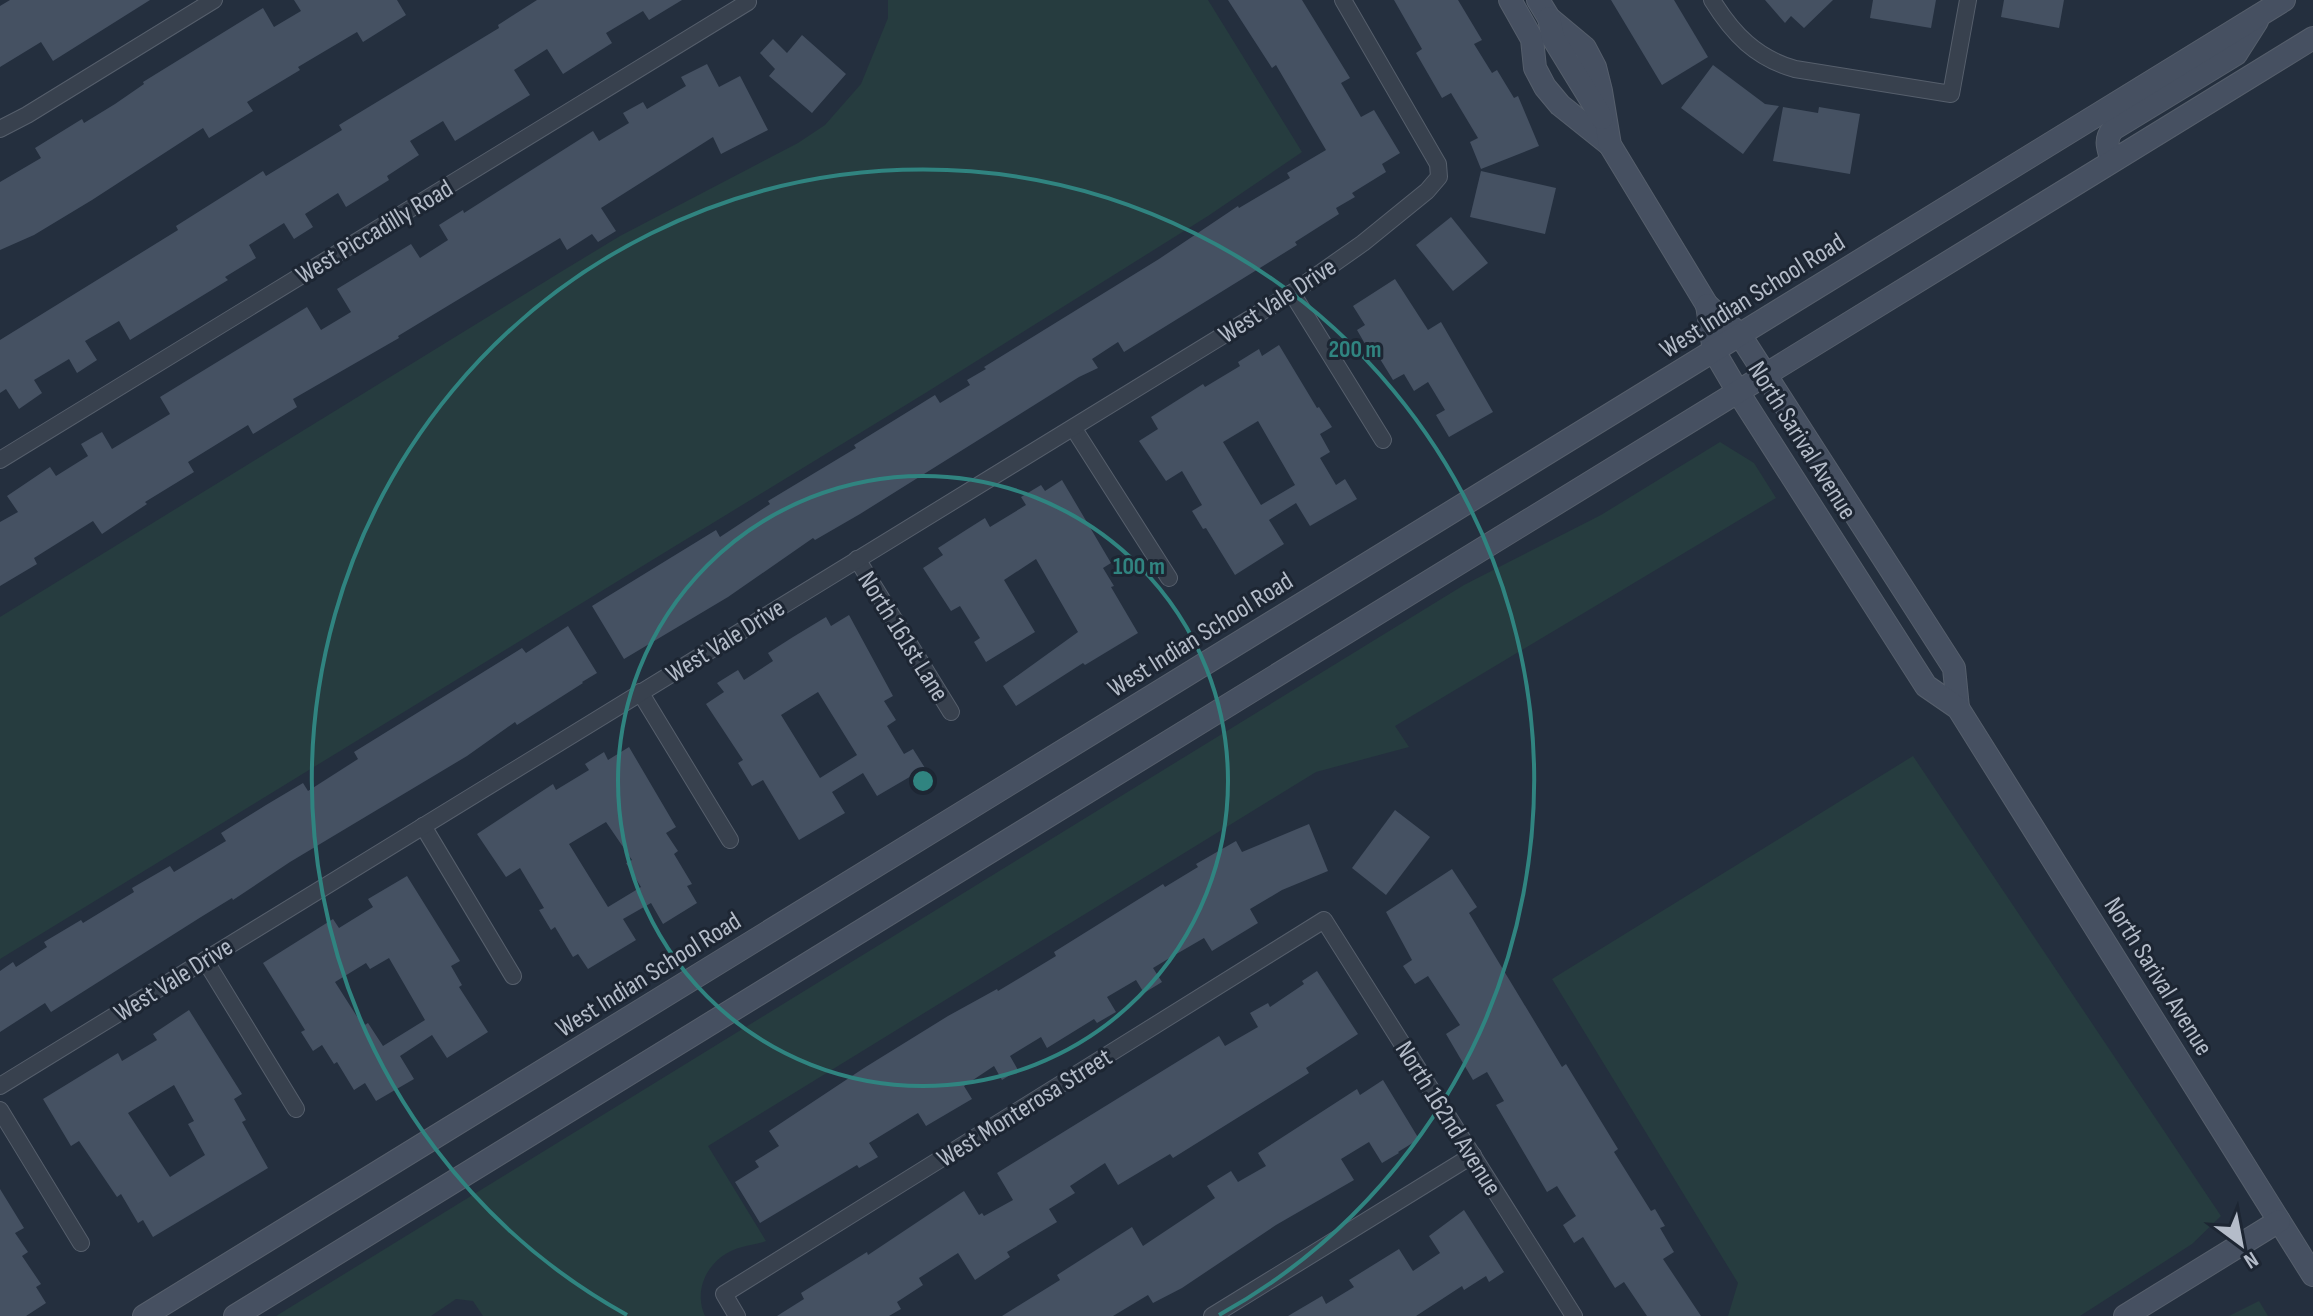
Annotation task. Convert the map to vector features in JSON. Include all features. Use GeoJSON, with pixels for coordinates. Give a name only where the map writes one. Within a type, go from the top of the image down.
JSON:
{"type":"FeatureCollection","features":[{"type":"Feature","properties":{"kind":"main road","name":"North Sarival Avenue"},"geometry":{"type":"LineString","coordinates":[[1510,0],[1532,39],[1535,68],[1545,87],[1560,105],[1608,135]]}},
{"type":"Feature","properties":{"kind":"main road","name":"West Indian School Road"},"geometry":{"type":"LineString","coordinates":[[144,1316],[2284,0]]}},
{"type":"Feature","properties":{"kind":"main road","name":"North Sarival Avenue"},"geometry":{"type":"LineString","coordinates":[[1544,9],[1585,48],[1601,91],[1608,135],[1707,305],[1740,335],[1954,668],[1958,708]]}},
{"type":"Feature","properties":{"kind":"main road"},"geometry":{"type":"LineString","coordinates":[[2112,161],[2106,142],[2113,129],[2236,54],[2263,14]]}},
{"type":"Feature","properties":{"kind":"main road"},"geometry":{"type":"LineString","coordinates":[[235,1316],[2313,38]]}},
{"type":"Feature","properties":{"kind":"main road","name":"North Sarival Avenue"},"geometry":{"type":"LineString","coordinates":[[1707,305],[1714,351],[1738,392],[1926,686],[1958,708],[2313,1275]]}},
{"type":"Feature","properties":{"kind":"main road"},"geometry":{"type":"LineString","coordinates":[[2125,1316],[2279,1221]]}},
{"type":"Feature","properties":{"kind":"street"},"geometry":{"type":"LineString","coordinates":[[0,129],[214,0]]}},
{"type":"Feature","properties":{"kind":"street","name":"West Vale Drive"},"geometry":{"type":"LineString","coordinates":[[0,1086],[1074,429],[1292,293],[1372,236],[1427,191],[1439,177],[1436,156],[1343,0]]}},
{"type":"Feature","properties":{"kind":"street"},"geometry":{"type":"LineString","coordinates":[[1712,0],[1731,29],[1749,47],[1773,63],[1951,94],[1968,0]]}},
{"type":"Feature","properties":{"kind":"street","name":"West Piccadilly Road"},"geometry":{"type":"LineString","coordinates":[[0,460],[747,1]]}},
{"type":"Feature","properties":{"kind":"street"},"geometry":{"type":"LineString","coordinates":[[1292,293],[1383,440]]}},
{"type":"Feature","properties":{"kind":"street"},"geometry":{"type":"LineString","coordinates":[[1074,429],[1169,578]]}},
{"type":"Feature","properties":{"kind":"street","name":"North 161st Lane"},"geometry":{"type":"LineString","coordinates":[[857,559],[951,712]]}},
{"type":"Feature","properties":{"kind":"street"},"geometry":{"type":"LineString","coordinates":[[640,692],[730,840]]}},
{"type":"Feature","properties":{"kind":"street"},"geometry":{"type":"LineString","coordinates":[[423,826],[513,976]]}},
{"type":"Feature","properties":{"kind":"street","name":"North 162nd Avenue"},"geometry":{"type":"LineString","coordinates":[[1324,920],[1574,1316]]}},
{"type":"Feature","properties":{"kind":"street","name":"West Monterosa Street"},"geometry":{"type":"LineString","coordinates":[[737,1316],[724,1294],[1324,920]]}},
{"type":"Feature","properties":{"kind":"street"},"geometry":{"type":"LineString","coordinates":[[205,960],[296,1109]]}},
{"type":"Feature","properties":{"kind":"street"},"geometry":{"type":"LineString","coordinates":[[0,1110],[81,1243]]}},
{"type":"Feature","properties":{"kind":"street"},"geometry":{"type":"LineString","coordinates":[[1212,1316],[1473,1155]]}},
{"type":"Feature","properties":{"kind":"green space"},"geometry":{"type":"Polygon","coordinates":[[[888,0],[1208,0],[1302,152],[1208,216],[927,392],[0,959],[0,617],[620,236],[798,143],[825,125],[861,84],[888,18],[888,0]]]}},
{"type":"Feature","properties":{"kind":"green space"},"geometry":{"type":"Polygon","coordinates":[[[1720,442],[1754,463],[1776,498],[1395,726],[1409,747],[1316,772],[708,1146],[766,1241],[733,1250],[714,1264],[701,1289],[705,1316],[483,1316],[473,1301],[456,1299],[431,1316],[276,1316],[1464,585],[1601,515],[1720,442]]]}},
{"type":"Feature","properties":{"kind":"green space"},"geometry":{"type":"Polygon","coordinates":[[[1913,756],[2221,1216],[2192,1244],[2080,1316],[1728,1316],[1738,1283],[1552,979],[1913,756]]]}},
{"type":"Feature","properties":{"kind":"green space"},"geometry":{"type":"Polygon","coordinates":[[[2259,1301],[2268,1316],[2229,1316],[2259,1301]]]}},
{"type":"Feature","properties":{"kind":"building"},"geometry":{"type":"Polygon","coordinates":[[[10,0],[150,0],[53,61],[41,42],[0,67],[0,6],[10,0]]]}},
{"type":"Feature","properties":{"kind":"building"},"geometry":{"type":"Polygon","coordinates":[[[294,0],[397,0],[406,15],[363,42],[357,32],[247,102],[253,111],[209,138],[203,128],[34,235],[0,250],[0,182],[41,158],[35,148],[82,119],[84,123],[115,104],[143,82],[263,8],[274,27],[301,11],[294,0]]]}},
{"type":"Feature","properties":{"kind":"building"},"geometry":{"type":"Polygon","coordinates":[[[537,0],[682,0],[649,20],[643,11],[606,33],[612,43],[563,74],[547,49],[514,70],[530,95],[455,141],[443,121],[410,141],[419,155],[387,176],[389,180],[346,207],[338,193],[305,214],[313,227],[294,239],[284,223],[249,245],[256,258],[225,277],[228,280],[130,340],[119,321],[85,341],[97,360],[77,373],[69,359],[34,380],[42,393],[19,409],[6,389],[0,393],[0,340],[178,230],[176,226],[263,171],[266,176],[342,130],[339,125],[499,28],[498,25],[537,0]]]}},
{"type":"Feature","properties":{"kind":"building"},"geometry":{"type":"Polygon","coordinates":[[[1228,0],[1302,0],[1350,78],[1341,83],[1361,117],[1374,110],[1400,153],[1382,164],[1386,172],[1352,193],[1355,197],[1336,208],[1339,214],[1295,242],[1297,245],[1124,352],[1118,342],[1092,359],[1098,368],[860,514],[815,540],[813,538],[728,597],[624,659],[592,606],[716,530],[720,537],[770,504],[768,501],[856,448],[854,445],[935,395],[940,403],[970,385],[967,380],[986,369],[984,367],[1159,259],[1238,206],[1290,178],[1287,173],[1326,150],[1276,65],[1272,68],[1228,0]]]}},
{"type":"Feature","properties":{"kind":"building"},"geometry":{"type":"Polygon","coordinates":[[[1394,0],[1458,0],[1482,40],[1474,44],[1492,73],[1497,70],[1514,98],[1518,96],[1539,146],[1481,169],[1470,142],[1478,138],[1451,93],[1442,98],[1416,53],[1422,49],[1394,0]]]}},
{"type":"Feature","properties":{"kind":"building"},"geometry":{"type":"Polygon","coordinates":[[[1611,0],[1674,0],[1708,57],[1662,85],[1611,0]]]}},
{"type":"Feature","properties":{"kind":"building"},"geometry":{"type":"Polygon","coordinates":[[[1765,0],[1833,0],[1804,28],[1791,16],[1785,23],[1765,0]]]}},
{"type":"Feature","properties":{"kind":"building"},"geometry":{"type":"Polygon","coordinates":[[[1873,0],[1936,0],[1931,28],[1870,18],[1873,0]]]}},
{"type":"Feature","properties":{"kind":"building"},"geometry":{"type":"Polygon","coordinates":[[[2004,0],[2064,0],[2059,28],[2001,17],[2004,0]]]}},
{"type":"Feature","properties":{"kind":"building"},"geometry":{"type":"Polygon","coordinates":[[[802,35],[846,74],[812,113],[769,76],[775,69],[760,53],[773,39],[787,53],[802,35]]]}},
{"type":"Feature","properties":{"kind":"building"},"geometry":{"type":"Polygon","coordinates":[[[707,64],[719,87],[740,76],[768,130],[721,154],[713,137],[601,208],[616,231],[598,242],[592,234],[567,250],[560,238],[399,338],[293,399],[297,407],[253,434],[248,425],[188,462],[194,472],[145,502],[147,504],[102,534],[93,521],[34,558],[37,564],[0,586],[0,522],[18,512],[7,496],[50,467],[56,476],[88,456],[81,444],[102,432],[112,449],[170,414],[160,397],[307,307],[321,330],[351,312],[337,289],[411,244],[420,258],[448,240],[439,225],[463,210],[464,213],[593,131],[599,141],[629,123],[623,113],[643,102],[647,109],[686,86],[681,77],[707,64]]]}},
{"type":"Feature","properties":{"kind":"building"},"geometry":{"type":"Polygon","coordinates":[[[1713,65],[1765,104],[1779,106],[1743,154],[1681,108],[1713,65]]]}},
{"type":"Feature","properties":{"kind":"building"},"geometry":{"type":"Polygon","coordinates":[[[1783,107],[1818,113],[1819,107],[1860,114],[1850,174],[1773,161],[1783,107]]]}},
{"type":"Feature","properties":{"kind":"building"},"geometry":{"type":"Polygon","coordinates":[[[1481,171],[1556,188],[1545,234],[1470,217],[1481,171]]]}},
{"type":"Feature","properties":{"kind":"building"},"geometry":{"type":"Polygon","coordinates":[[[1451,217],[1488,263],[1453,291],[1416,245],[1451,217]]]}},
{"type":"Feature","properties":{"kind":"building"},"geometry":{"type":"Polygon","coordinates":[[[1395,279],[1428,330],[1441,322],[1493,412],[1449,437],[1436,415],[1445,410],[1428,382],[1414,391],[1404,374],[1393,380],[1372,346],[1368,349],[1357,330],[1365,325],[1353,306],[1395,279]]]}},
{"type":"Feature","properties":{"kind":"building"},"geometry":{"type":"Polygon","coordinates":[[[1279,345],[1332,427],[1320,434],[1330,452],[1320,458],[1336,485],[1345,479],[1357,499],[1310,526],[1296,503],[1269,520],[1284,544],[1235,575],[1192,511],[1202,505],[1182,471],[1166,481],[1139,441],[1158,429],[1151,417],[1203,384],[1205,387],[1240,366],[1238,362],[1259,349],[1262,356],[1279,345]],[[1258,421],[1223,442],[1261,505],[1295,485],[1258,421]]]}},
{"type":"Feature","properties":{"kind":"building"},"geometry":{"type":"Polygon","coordinates":[[[1062,480],[1111,563],[1103,568],[1138,633],[1085,665],[1083,663],[1016,706],[1003,686],[1078,632],[1036,559],[1004,580],[1035,632],[986,662],[974,642],[980,638],[960,606],[951,611],[923,568],[943,555],[938,548],[966,530],[985,518],[990,527],[1026,505],[1021,497],[1041,485],[1045,491],[1062,480]]]}},
{"type":"Feature","properties":{"kind":"building"},"geometry":{"type":"Polygon","coordinates":[[[849,615],[893,696],[884,701],[896,720],[887,726],[904,754],[913,749],[925,768],[877,796],[863,773],[832,792],[845,813],[799,840],[763,780],[752,786],[738,763],[743,760],[706,704],[724,692],[717,683],[738,670],[744,680],[773,661],[768,653],[826,617],[831,626],[849,615]],[[818,692],[781,715],[820,778],[857,755],[818,692]]]}},
{"type":"Feature","properties":{"kind":"building"},"geometry":{"type":"Polygon","coordinates":[[[568,626],[597,673],[51,1012],[45,1003],[0,1032],[0,971],[13,962],[16,967],[47,947],[44,942],[81,920],[83,923],[134,892],[132,888],[170,866],[174,872],[226,841],[221,833],[303,783],[308,791],[358,759],[354,752],[522,648],[526,653],[568,626]]]}},
{"type":"Feature","properties":{"kind":"building"},"geometry":{"type":"Polygon","coordinates":[[[629,747],[676,827],[666,833],[678,851],[674,854],[692,884],[687,886],[697,903],[663,924],[651,903],[623,919],[636,940],[588,969],[578,954],[573,957],[555,927],[551,930],[539,910],[544,908],[520,868],[506,877],[477,834],[553,784],[556,790],[589,770],[585,764],[604,752],[608,760],[629,747]],[[606,822],[569,844],[608,907],[641,887],[626,863],[632,860],[606,822]]]}},
{"type":"Feature","properties":{"kind":"building"},"geometry":{"type":"Polygon","coordinates":[[[1395,810],[1430,837],[1386,895],[1352,868],[1395,810]]]}},
{"type":"Feature","properties":{"kind":"building"},"geometry":{"type":"Polygon","coordinates":[[[1309,824],[1328,871],[1282,890],[1250,909],[1258,923],[1212,951],[1204,938],[1153,968],[1162,982],[1144,993],[1136,980],[1107,997],[1116,1012],[1097,1023],[1094,1019],[1047,1048],[1041,1037],[1010,1056],[1018,1070],[1002,1080],[994,1066],[964,1086],[972,1099],[926,1126],[918,1113],[869,1143],[878,1157],[859,1168],[857,1165],[760,1223],[735,1182],[759,1167],[755,1161],[779,1146],[769,1131],[864,1068],[948,1016],[998,991],[1056,956],[1054,952],[1163,884],[1165,887],[1198,867],[1196,864],[1236,841],[1242,852],[1309,824]]]}},
{"type":"Feature","properties":{"kind":"building"},"geometry":{"type":"Polygon","coordinates":[[[1452,869],[1477,907],[1469,913],[1562,1067],[1566,1064],[1618,1149],[1614,1152],[1651,1211],[1655,1209],[1665,1226],[1660,1228],[1674,1252],[1663,1259],[1701,1316],[1647,1316],[1624,1282],[1615,1288],[1583,1237],[1574,1243],[1563,1225],[1576,1216],[1557,1186],[1547,1192],[1496,1105],[1504,1101],[1487,1072],[1473,1080],[1446,1034],[1460,1025],[1428,976],[1415,984],[1403,966],[1412,960],[1386,912],[1452,869]]]}},
{"type":"Feature","properties":{"kind":"building"},"geometry":{"type":"Polygon","coordinates":[[[407,876],[460,961],[451,966],[462,985],[459,987],[488,1032],[447,1058],[432,1035],[400,1056],[414,1079],[376,1101],[365,1083],[354,1090],[322,1045],[313,1051],[301,1032],[305,1030],[263,963],[333,919],[339,928],[373,907],[368,899],[407,876]],[[389,958],[370,969],[366,963],[335,982],[363,1026],[368,1023],[383,1046],[425,1020],[389,958]]]}},
{"type":"Feature","properties":{"kind":"building"},"geometry":{"type":"Polygon","coordinates":[[[1317,971],[1358,1034],[1306,1068],[1309,1073],[1173,1158],[1170,1154],[1118,1185],[1105,1163],[1070,1186],[1075,1193],[1049,1209],[1057,1222],[1007,1252],[1010,1257],[975,1280],[958,1253],[919,1278],[923,1285],[897,1302],[901,1309],[889,1316],[777,1316],[804,1299],[801,1293],[867,1252],[868,1255],[964,1191],[979,1215],[982,1213],[984,1216],[1013,1200],[997,1173],[1219,1036],[1225,1046],[1258,1027],[1250,1013],[1268,1003],[1270,1007],[1304,984],[1302,981],[1317,971]]]}},
{"type":"Feature","properties":{"kind":"building"},"geometry":{"type":"Polygon","coordinates":[[[189,1010],[242,1094],[234,1099],[246,1120],[242,1122],[268,1168],[153,1237],[143,1220],[138,1223],[121,1194],[117,1197],[79,1141],[71,1146],[43,1099],[118,1053],[122,1061],[157,1040],[153,1034],[189,1010]],[[174,1085],[128,1113],[170,1177],[205,1155],[188,1124],[194,1121],[174,1085]]]}},
{"type":"Feature","properties":{"kind":"building"},"geometry":{"type":"Polygon","coordinates":[[[1383,1080],[1419,1139],[1382,1163],[1369,1142],[1341,1159],[1354,1180],[1276,1225],[1182,1288],[1153,1303],[1148,1295],[1113,1316],[1002,1316],[1060,1280],[1057,1275],[1132,1227],[1143,1246],[1215,1198],[1207,1186],[1231,1171],[1238,1182],[1266,1166],[1258,1153],[1357,1089],[1360,1095],[1383,1080]]]}},
{"type":"Feature","properties":{"kind":"building"},"geometry":{"type":"Polygon","coordinates":[[[0,1189],[24,1228],[15,1233],[28,1252],[22,1256],[41,1284],[36,1287],[46,1303],[26,1316],[0,1316],[0,1189]]]}},
{"type":"Feature","properties":{"kind":"building"},"geometry":{"type":"Polygon","coordinates":[[[1464,1210],[1504,1272],[1489,1282],[1486,1276],[1464,1290],[1462,1286],[1416,1316],[1288,1316],[1322,1296],[1326,1304],[1354,1287],[1349,1280],[1399,1249],[1413,1271],[1440,1253],[1429,1236],[1464,1210]]]}}]}
